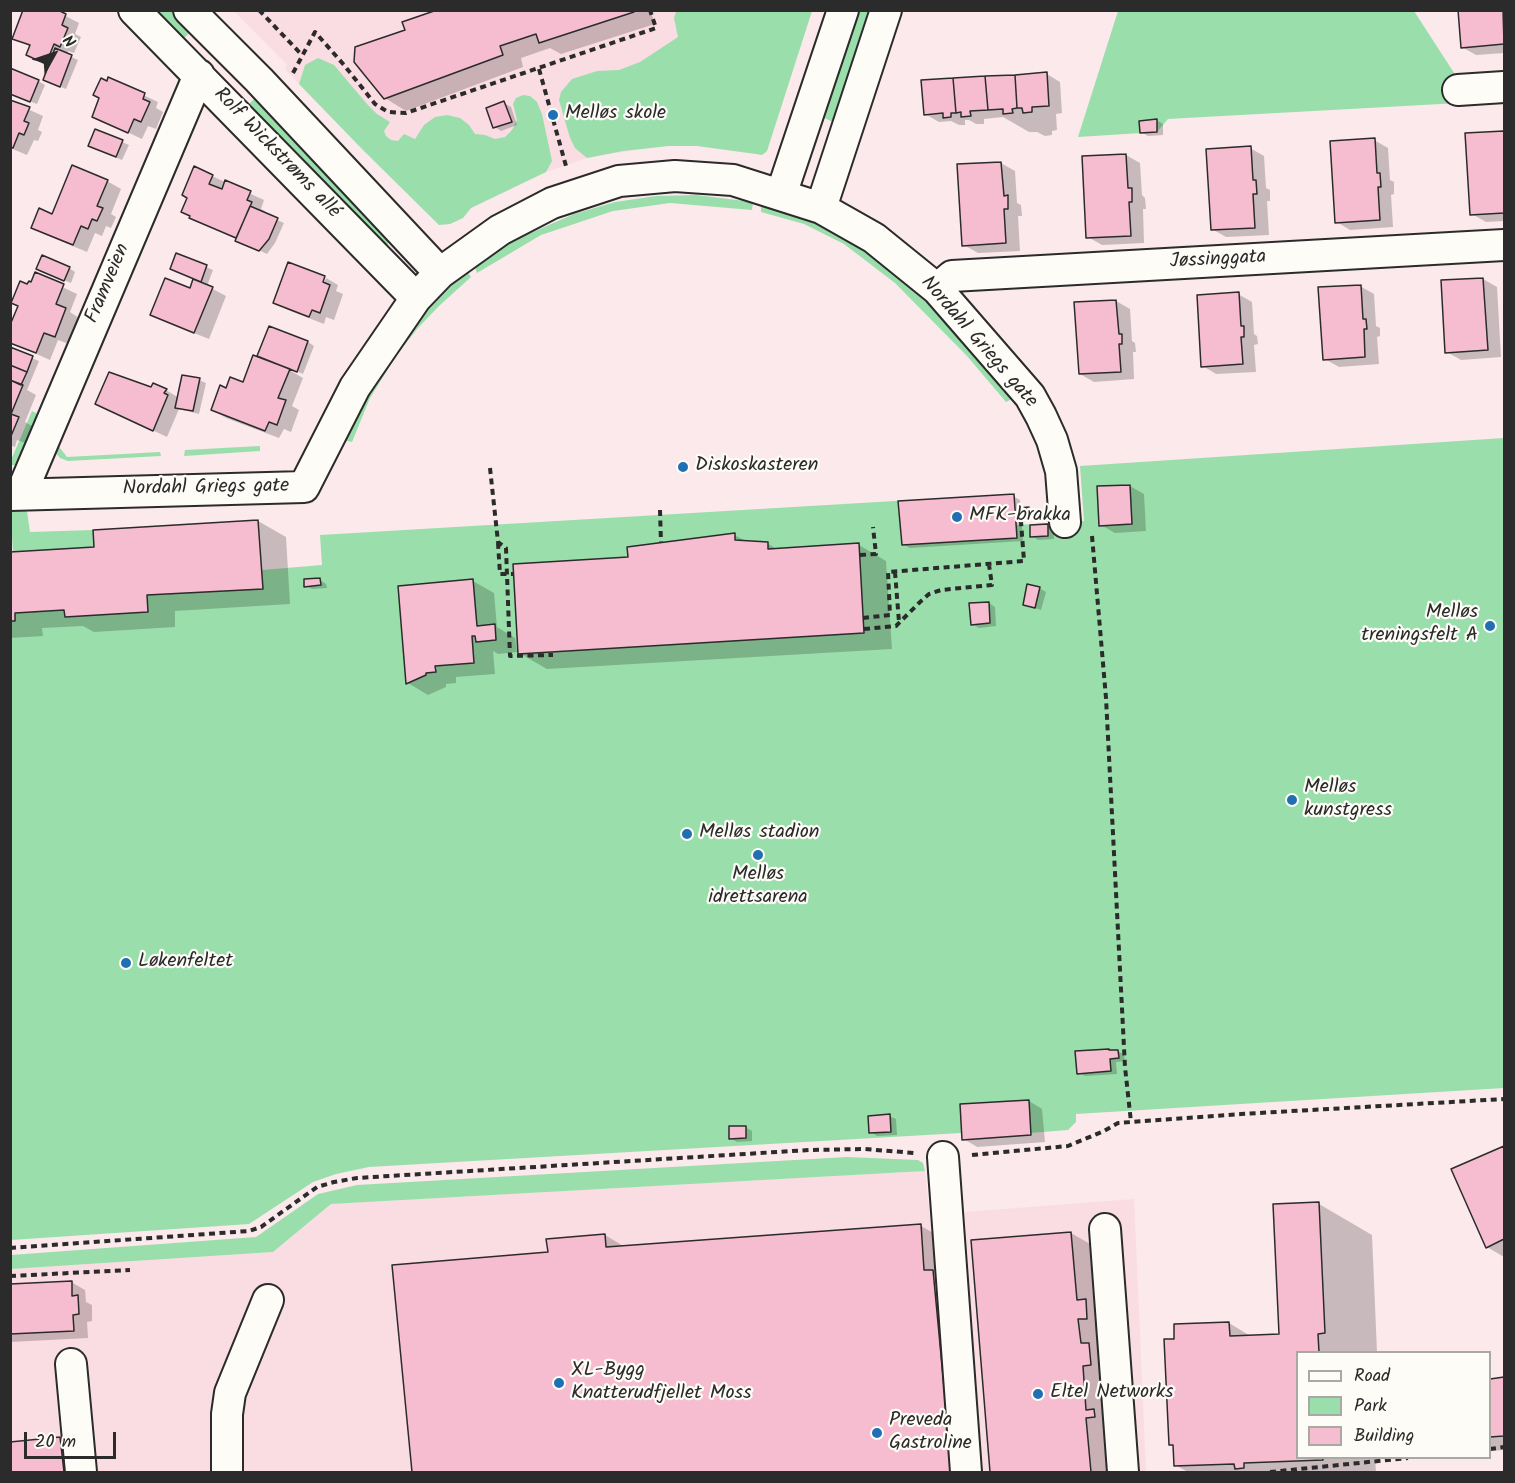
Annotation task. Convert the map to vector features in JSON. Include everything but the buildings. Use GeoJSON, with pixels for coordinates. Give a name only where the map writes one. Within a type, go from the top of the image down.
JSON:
{"type":"FeatureCollection","features":[{"type":"Feature","properties":{"kind":"street","name":"Rolf Wickstrøms allé"},"geometry":{"type":"LineString","coordinates":[[134,10],[416,298]]}},
{"type":"Feature","properties":{"kind":"street","name":"Rolf Wickstrøms allé"},"geometry":{"type":"LineString","coordinates":[[189,10],[259,80],[440,273]]}},
{"type":"Feature","properties":{"kind":"street"},"geometry":{"type":"LineString","coordinates":[[781,195],[843,10]]}},
{"type":"Feature","properties":{"kind":"street"},"geometry":{"type":"LineString","coordinates":[[820,208],[886,10]]}},
{"type":"Feature","properties":{"kind":"street","name":"Framveien"},"geometry":{"type":"LineString","coordinates":[[16,494],[199,75]]}},
{"type":"Feature","properties":{"kind":"street"},"geometry":{"type":"LineString","coordinates":[[1458,90],[1504,87]]}},
{"type":"Feature","properties":{"kind":"street","name":"Nordahl Griegs gate"},"geometry":{"type":"LineString","coordinates":[[16,494],[304,487],[355,387],[416,298],[440,273],[511,225],[552,203],[619,181],[675,176],[733,180],[820,208],[874,238],[937,289],[1030,396],[1052,440],[1074,521]]}},
{"type":"Feature","properties":{"kind":"street","name":"Jøssinggata"},"geometry":{"type":"LineString","coordinates":[[937,289],[952,276],[1504,245]]}},
{"type":"Feature","properties":{"kind":"street"},"geometry":{"type":"LineString","coordinates":[[943,1157],[966,1473]]}},
{"type":"Feature","properties":{"kind":"street"},"geometry":{"type":"LineString","coordinates":[[1105,1229],[1123,1473]]}},
{"type":"Feature","properties":{"kind":"street"},"geometry":{"type":"LineString","coordinates":[[227,1473],[227,1414],[230,1393],[268,1300]]}},
{"type":"Feature","properties":{"kind":"street"},"geometry":{"type":"LineString","coordinates":[[71,1364],[81,1473]]}},
{"type":"Feature","properties":{"kind":"path"},"geometry":{"type":"LineString","coordinates":[[259,10],[302,55]]}},
{"type":"Feature","properties":{"kind":"path"},"geometry":{"type":"LineString","coordinates":[[288,81],[315,32],[375,104],[388,112],[406,113],[656,28],[650,10]]}},
{"type":"Feature","properties":{"kind":"path"},"geometry":{"type":"LineString","coordinates":[[539,69],[567,169]]}},
{"type":"Feature","properties":{"kind":"path"},"geometry":{"type":"LineString","coordinates":[[490,468],[500,574],[513,574]]}},
{"type":"Feature","properties":{"kind":"path"},"geometry":{"type":"LineString","coordinates":[[863,618],[890,615],[888,572],[1024,561],[1020,509],[1074,521],[1106,698],[1125,1067],[1131,1122]]}},
{"type":"Feature","properties":{"kind":"path"},"geometry":{"type":"LineString","coordinates":[[660,510],[661,543]]}},
{"type":"Feature","properties":{"kind":"path"},"geometry":{"type":"LineString","coordinates":[[860,555],[876,554],[873,527]]}},
{"type":"Feature","properties":{"kind":"path"},"geometry":{"type":"LineString","coordinates":[[498,542],[506,548],[510,656],[553,655]]}},
{"type":"Feature","properties":{"kind":"path"},"geometry":{"type":"LineString","coordinates":[[864,629],[896,626],[929,594],[941,590],[992,585],[989,565]]}},
{"type":"Feature","properties":{"kind":"path"},"geometry":{"type":"LineString","coordinates":[[895,572],[899,622]]}},
{"type":"Feature","properties":{"kind":"path"},"geometry":{"type":"LineString","coordinates":[[10,1248],[249,1231],[261,1227],[317,1187],[357,1178],[809,1150],[865,1149],[943,1157],[1068,1146],[1118,1123],[1504,1099]]}},
{"type":"Feature","properties":{"kind":"path"},"geometry":{"type":"LineString","coordinates":[[10,1276],[130,1270]]}},
{"type":"Feature","properties":{"kind":"path"},"geometry":{"type":"LineString","coordinates":[[1270,1473],[1399,1459]]}},
{"type":"Feature","properties":{"kind":"shaded area","name":"Melløs skole"},"geometry":{"type":"Polygon","coordinates":[[[234,11],[812,11],[767,151],[762,155],[697,146],[668,146],[587,158],[546,172],[471,208],[463,218],[450,224],[439,225],[299,84],[285,69],[287,65],[234,11]]]}},
{"type":"Feature","properties":{"kind":"shaded area"},"geometry":{"type":"Polygon","coordinates":[[[925,1171],[956,1472],[11,1472],[11,1269],[273,1252],[331,1204],[925,1171]]]}},
{"type":"Feature","properties":{"kind":"shaded area"},"geometry":{"type":"Polygon","coordinates":[[[1134,1199],[1146,1472],[981,1472],[965,1212],[1134,1199]]]}},
{"type":"Feature","properties":{"kind":"green space"},"geometry":{"type":"Polygon","coordinates":[[[157,11],[174,11],[193,30],[184,38],[157,11]]]}},
{"type":"Feature","properties":{"kind":"green space"},"geometry":{"type":"Polygon","coordinates":[[[674,11],[812,11],[767,151],[762,155],[697,146],[668,146],[587,158],[575,148],[570,138],[559,100],[561,92],[572,79],[597,71],[619,70],[640,62],[678,37],[674,18],[676,12],[674,11]]]}},
{"type":"Feature","properties":{"kind":"green space"},"geometry":{"type":"Polygon","coordinates":[[[857,11],[870,11],[833,122],[820,116],[857,11]]]}},
{"type":"Feature","properties":{"kind":"green space"},"geometry":{"type":"Polygon","coordinates":[[[1118,11],[1414,11],[1458,79],[1459,103],[1168,119],[1157,132],[1078,137],[1118,11]]]}},
{"type":"Feature","properties":{"kind":"green space"},"geometry":{"type":"Polygon","coordinates":[[[318,58],[334,65],[367,104],[390,122],[384,131],[391,140],[398,141],[404,134],[415,139],[424,125],[435,117],[447,115],[460,118],[475,134],[495,139],[505,137],[517,120],[513,104],[516,98],[523,95],[530,96],[537,102],[542,114],[552,161],[546,172],[471,208],[463,218],[450,224],[439,225],[299,84],[305,65],[318,58]]]}},
{"type":"Feature","properties":{"kind":"green space"},"geometry":{"type":"Polygon","coordinates":[[[257,96],[394,235],[386,246],[249,104],[257,96]]]}},
{"type":"Feature","properties":{"kind":"green space"},"geometry":{"type":"Polygon","coordinates":[[[696,195],[753,202],[752,210],[670,203],[613,211],[541,235],[477,273],[474,264],[503,245],[574,214],[615,202],[656,196],[696,195]]]}},
{"type":"Feature","properties":{"kind":"green space"},"geometry":{"type":"Polygon","coordinates":[[[761,205],[805,217],[835,230],[874,256],[910,286],[952,328],[1011,396],[1010,400],[1006,402],[967,356],[895,283],[844,244],[804,224],[761,212],[761,205]]]}},
{"type":"Feature","properties":{"kind":"green space"},"geometry":{"type":"Polygon","coordinates":[[[467,271],[471,277],[417,329],[396,356],[370,398],[352,442],[343,440],[351,420],[397,341],[439,295],[467,271]]]}},
{"type":"Feature","properties":{"kind":"green space"},"geometry":{"type":"Polygon","coordinates":[[[32,411],[38,414],[15,465],[11,465],[11,460],[32,411]]]}},
{"type":"Feature","properties":{"kind":"green space","name":"Melløs idrettsarena"},"geometry":{"type":"Polygon","coordinates":[[[1504,438],[1504,1088],[1076,1114],[1076,1122],[1068,1130],[962,1140],[961,1133],[369,1167],[313,1182],[249,1224],[11,1240],[10,621],[15,621],[15,613],[64,610],[65,617],[148,612],[147,595],[262,589],[262,570],[322,565],[320,535],[1013,494],[1016,525],[1084,521],[1080,466],[1504,438]]]}},
{"type":"Feature","properties":{"kind":"green space"},"geometry":{"type":"Polygon","coordinates":[[[57,444],[67,457],[160,452],[161,456],[68,461],[60,458],[54,451],[57,444]]]}},
{"type":"Feature","properties":{"kind":"green space"},"geometry":{"type":"Polygon","coordinates":[[[260,446],[260,451],[184,456],[185,450],[260,446]]]}},
{"type":"Feature","properties":{"kind":"green space"},"geometry":{"type":"Polygon","coordinates":[[[10,504],[26,504],[30,532],[93,530],[94,547],[13,552],[10,504]]]}},
{"type":"Feature","properties":{"kind":"green space"},"geometry":{"type":"Polygon","coordinates":[[[847,1157],[918,1160],[923,1163],[925,1171],[331,1204],[273,1252],[11,1269],[11,1255],[256,1237],[318,1194],[357,1185],[847,1157]]]}},
{"type":"Feature","properties":{"kind":"place","name":"Melløs skole"},"geometry":{"type":"Point","coordinates":[553,115]}},
{"type":"Feature","properties":{"kind":"place","name":"Diskoskasteren"},"geometry":{"type":"Point","coordinates":[683,467]}},
{"type":"Feature","properties":{"kind":"place","name":"MFK-brakka"},"geometry":{"type":"Point","coordinates":[957,517]}},
{"type":"Feature","properties":{"kind":"place","name":"Melløs treningsfelt A"},"geometry":{"type":"Point","coordinates":[1490,626]}},
{"type":"Feature","properties":{"kind":"place","name":"Melløs kunstgress"},"geometry":{"type":"Point","coordinates":[1292,800]}},
{"type":"Feature","properties":{"kind":"place","name":"Melløs stadion"},"geometry":{"type":"Point","coordinates":[687,834]}},
{"type":"Feature","properties":{"kind":"place","name":"Melløs idrettsarena"},"geometry":{"type":"Point","coordinates":[758,855]}},
{"type":"Feature","properties":{"kind":"place","name":"Løkenfeltet"},"geometry":{"type":"Point","coordinates":[126,963]}},
{"type":"Feature","properties":{"kind":"place","name":"XL-Bygg Knatterudfjellet Moss"},"geometry":{"type":"Point","coordinates":[559,1383]}},
{"type":"Feature","properties":{"kind":"place","name":"Eltel Networks"},"geometry":{"type":"Point","coordinates":[1038,1394]}},
{"type":"Feature","properties":{"kind":"place","name":"Preveda Gastroline"},"geometry":{"type":"Point","coordinates":[877,1433]}}]}
